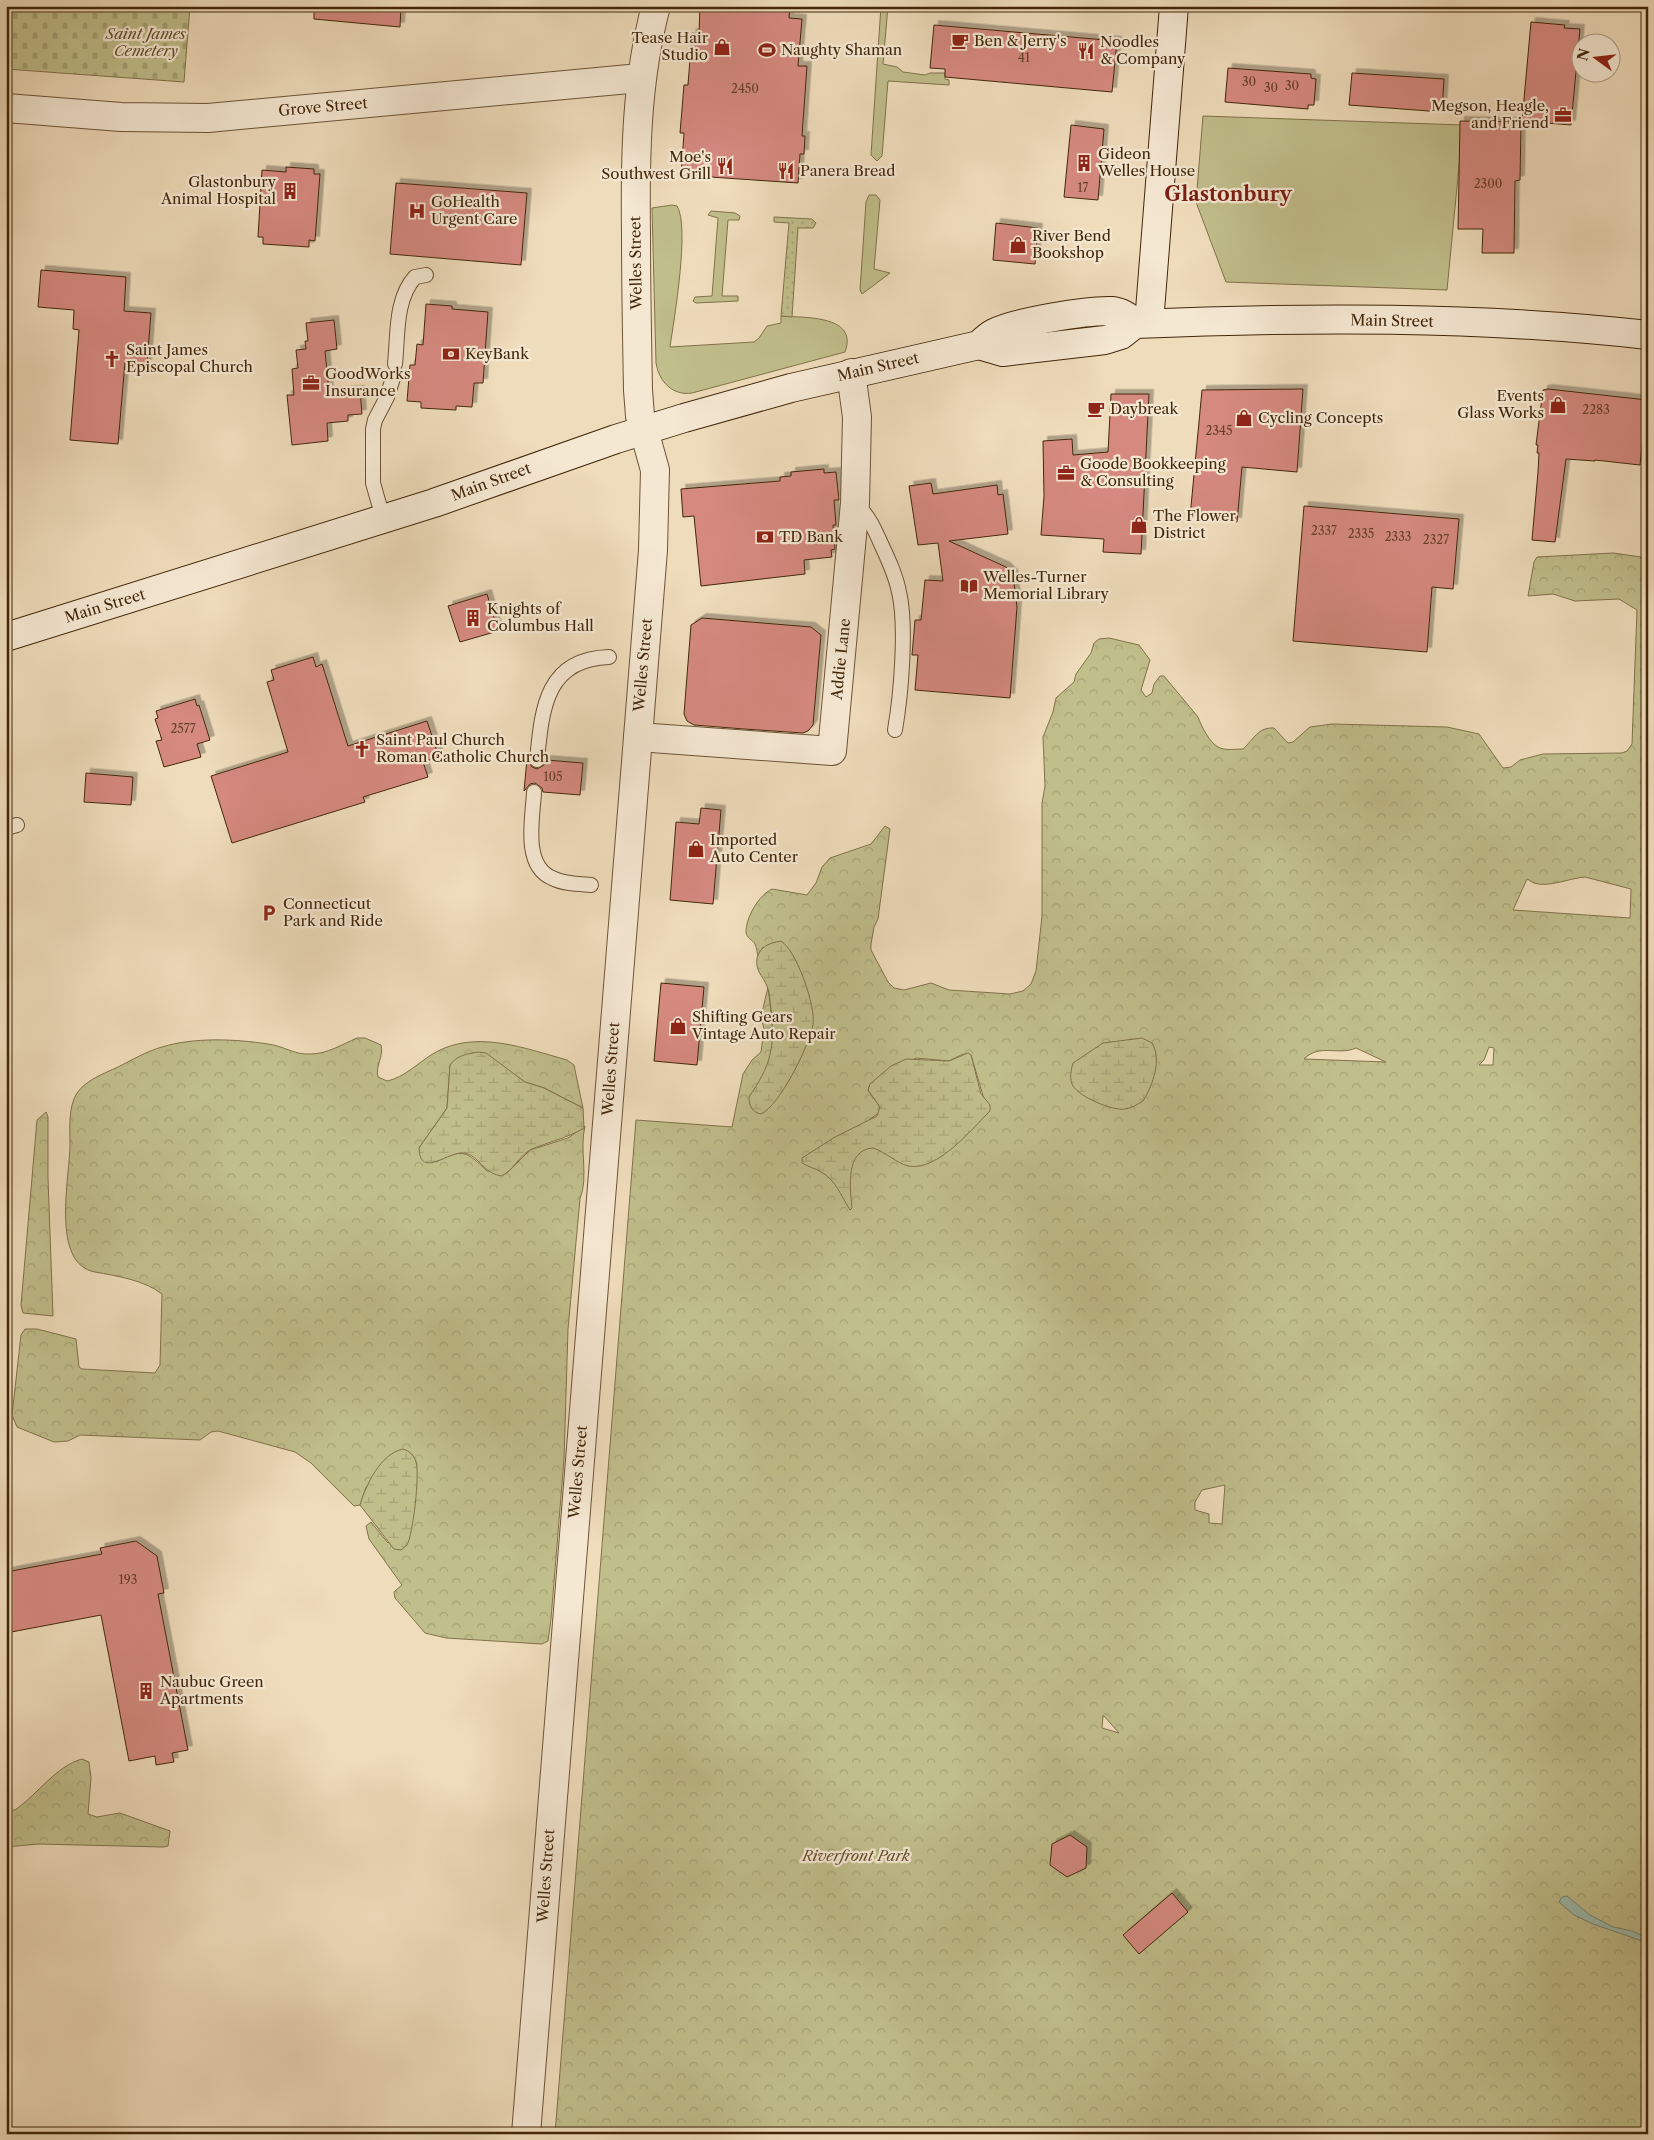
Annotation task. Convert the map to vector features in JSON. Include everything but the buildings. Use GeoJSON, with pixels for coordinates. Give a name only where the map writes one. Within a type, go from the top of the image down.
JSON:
{"type":"FeatureCollection","features":[{"type":"Feature","properties":{"kind":"street","name":"Welles Street"},"geometry":{"type":"LineString","coordinates":[[526,2134],[653,550],[655,470],[644,430],[638,390],[636,134],[640,78],[656,6]]}},
{"type":"Feature","properties":{"kind":"street"},"geometry":{"type":"LineString","coordinates":[[1142,323],[1174,6]]}},
{"type":"Feature","properties":{"kind":"street","name":"Grove Street"},"geometry":{"type":"LineString","coordinates":[[6,108],[121,118],[208,118],[640,78]]}},
{"type":"Feature","properties":{"kind":"street","name":"Main Street"},"geometry":{"type":"LineString","coordinates":[[6,637],[383,518],[644,430],[782,390],[979,345],[1000,330],[1072,315],[1112,312],[1142,323],[1288,319],[1433,321],[1526,325],[1648,335]]}},
{"type":"Feature","properties":{"kind":"street","name":"Addie Lane"},"geometry":{"type":"LineString","coordinates":[[638,738],[832,751],[856,504],[857,417],[850,373]]}},
{"type":"Feature","properties":{"kind":"lane"},"geometry":{"type":"LineString","coordinates":[[383,518],[373,483],[373,430],[375,420],[387,397],[394,371],[401,302],[405,290],[415,277],[426,275]]}},
{"type":"Feature","properties":{"kind":"lane"},"geometry":{"type":"LineString","coordinates":[[856,504],[866,514],[873,526],[893,570],[900,592],[903,627],[898,714],[895,730]]}},
{"type":"Feature","properties":{"kind":"lane"},"geometry":{"type":"LineString","coordinates":[[537,760],[544,704],[554,684],[568,669],[589,660],[609,657]]}},
{"type":"Feature","properties":{"kind":"lane"},"geometry":{"type":"LineString","coordinates":[[534,792],[532,847],[539,868],[544,874],[559,881],[591,885]]}},
{"type":"Feature","properties":{"kind":"green space","name":"Saint James Cemetery"},"geometry":{"type":"Polygon","coordinates":[[[6,6],[190,6],[184,82],[6,69],[6,6]]]}},
{"type":"Feature","properties":{"kind":"green space"},"geometry":{"type":"Polygon","coordinates":[[[881,6],[888,6],[883,64],[897,67],[903,72],[925,75],[945,73],[945,79],[949,80],[949,85],[888,81],[882,156],[877,161],[871,155],[881,6]]]}},
{"type":"Feature","properties":{"kind":"green space"},"geometry":{"type":"Polygon","coordinates":[[[1203,116],[1463,125],[1447,290],[1226,282],[1196,202],[1203,116]]]}},
{"type":"Feature","properties":{"kind":"green space"},"geometry":{"type":"Polygon","coordinates":[[[869,195],[876,195],[880,200],[874,269],[890,273],[862,294],[860,290],[866,202],[869,195]]]}},
{"type":"Feature","properties":{"kind":"green space"},"geometry":{"type":"Polygon","coordinates":[[[677,206],[681,217],[682,252],[670,347],[754,342],[767,326],[781,323],[781,316],[814,318],[836,324],[844,331],[847,340],[845,352],[692,393],[679,392],[668,386],[660,376],[656,363],[652,208],[677,206]]]}},
{"type":"Feature","properties":{"kind":"green space"},"geometry":{"type":"Polygon","coordinates":[[[711,211],[735,213],[740,216],[739,220],[728,220],[722,296],[738,296],[738,301],[696,303],[693,301],[695,297],[712,296],[718,218],[708,215],[711,211]]]}},
{"type":"Feature","properties":{"kind":"green space"},"geometry":{"type":"Polygon","coordinates":[[[774,217],[812,219],[816,223],[813,228],[798,228],[792,317],[781,316],[789,223],[774,222],[774,217]]]}},
{"type":"Feature","properties":{"kind":"green space","name":"Riverfront Park"},"geometry":{"type":"Polygon","coordinates":[[[1648,548],[1648,2134],[555,2134],[636,1120],[732,1127],[743,1074],[752,1060],[761,1052],[764,1029],[761,1017],[768,987],[772,1020],[771,1053],[765,1074],[749,1097],[806,1046],[763,947],[758,956],[755,944],[746,934],[748,920],[758,901],[772,889],[807,895],[816,883],[822,867],[830,858],[871,844],[885,826],[890,829],[878,919],[874,927],[871,950],[888,982],[894,988],[904,990],[931,983],[949,990],[1010,994],[1023,991],[1031,984],[1036,971],[1042,916],[1042,803],[1045,786],[1043,737],[1053,712],[1056,698],[1074,682],[1076,674],[1091,653],[1094,643],[1099,639],[1109,638],[1139,645],[1150,660],[1141,690],[1146,697],[1152,693],[1154,684],[1160,676],[1164,676],[1198,717],[1209,738],[1215,745],[1221,748],[1243,749],[1257,734],[1269,728],[1274,728],[1288,743],[1293,742],[1310,727],[1332,724],[1447,727],[1479,734],[1503,768],[1511,767],[1520,760],[1543,754],[1622,753],[1627,751],[1632,744],[1637,610],[1619,599],[1575,601],[1553,594],[1528,596],[1534,562],[1537,557],[1613,553],[1641,557],[1644,562],[1642,573],[1646,579],[1648,548]],[[1585,877],[1546,884],[1534,883],[1527,879],[1513,910],[1630,918],[1631,889],[1585,877]],[[1489,1047],[1484,1060],[1479,1065],[1493,1065],[1494,1048],[1489,1047]],[[1356,1048],[1343,1051],[1316,1052],[1304,1059],[1386,1062],[1356,1048]],[[963,1054],[949,1061],[916,1058],[870,1084],[868,1090],[880,1107],[880,1112],[865,1123],[838,1136],[984,1099],[971,1055],[963,1054]],[[1225,1485],[1202,1490],[1195,1502],[1195,1510],[1209,1514],[1209,1523],[1222,1524],[1225,1485]],[[1103,1716],[1102,1728],[1119,1733],[1104,1716],[1103,1716]]]}},
{"type":"Feature","properties":{"kind":"green space"},"geometry":{"type":"Polygon","coordinates":[[[781,941],[793,956],[804,980],[812,1006],[813,1025],[793,1074],[777,1099],[761,1114],[755,1112],[752,1108],[749,1097],[762,1075],[770,1056],[772,1023],[769,992],[758,970],[757,958],[760,951],[766,946],[781,941]]]}},
{"type":"Feature","properties":{"kind":"green space"},"geometry":{"type":"Polygon","coordinates":[[[357,1038],[365,1038],[381,1045],[382,1049],[377,1073],[378,1077],[387,1081],[406,1073],[436,1052],[468,1042],[501,1043],[517,1046],[567,1060],[574,1065],[583,1108],[544,1088],[525,1082],[506,1069],[450,1065],[447,1108],[419,1148],[436,1162],[458,1153],[474,1159],[487,1171],[507,1173],[530,1150],[568,1138],[585,1126],[583,1135],[584,1181],[580,1199],[568,1329],[564,1459],[551,1619],[548,1641],[542,1644],[446,1638],[425,1633],[395,1598],[394,1592],[402,1585],[369,1539],[366,1526],[371,1522],[388,1543],[417,1464],[412,1454],[366,1487],[360,1505],[354,1506],[311,1463],[295,1452],[218,1431],[211,1432],[200,1440],[80,1435],[68,1441],[54,1442],[17,1427],[12,1415],[21,1335],[25,1329],[37,1329],[76,1339],[79,1367],[82,1369],[155,1373],[160,1365],[162,1294],[139,1282],[95,1272],[81,1266],[72,1253],[67,1236],[66,1197],[70,1118],[74,1099],[81,1088],[95,1078],[140,1056],[175,1044],[201,1040],[242,1041],[274,1045],[299,1053],[317,1054],[329,1051],[357,1038]]]}},
{"type":"Feature","properties":{"kind":"green space"},"geometry":{"type":"Polygon","coordinates":[[[1142,1038],[1152,1043],[1156,1057],[1153,1080],[1143,1101],[1128,1108],[1112,1108],[1089,1099],[1073,1086],[1071,1072],[1073,1063],[1103,1043],[1142,1038]]]}},
{"type":"Feature","properties":{"kind":"green space"},"geometry":{"type":"Polygon","coordinates":[[[478,1052],[486,1053],[525,1082],[544,1088],[583,1108],[584,1128],[530,1150],[509,1171],[501,1176],[490,1172],[474,1157],[465,1153],[451,1155],[430,1163],[424,1162],[419,1148],[447,1108],[450,1065],[459,1057],[478,1052]]]}},
{"type":"Feature","properties":{"kind":"green space"},"geometry":{"type":"Polygon","coordinates":[[[968,1053],[971,1055],[981,1094],[990,1105],[990,1111],[964,1138],[942,1156],[919,1166],[908,1166],[873,1148],[864,1150],[858,1155],[851,1171],[852,1208],[850,1210],[831,1179],[802,1163],[802,1158],[835,1137],[877,1116],[880,1107],[868,1090],[870,1084],[891,1066],[906,1059],[949,1061],[968,1053]]]}},
{"type":"Feature","properties":{"kind":"green space"},"geometry":{"type":"Polygon","coordinates":[[[46,1112],[48,1117],[48,1178],[53,1316],[23,1313],[21,1305],[37,1120],[46,1112]]]}},
{"type":"Feature","properties":{"kind":"green space"},"geometry":{"type":"Polygon","coordinates":[[[403,1449],[411,1454],[415,1460],[417,1478],[412,1529],[407,1545],[401,1550],[394,1549],[360,1505],[375,1471],[387,1457],[403,1449]]]}},
{"type":"Feature","properties":{"kind":"green space"},"geometry":{"type":"Polygon","coordinates":[[[82,1759],[89,1762],[91,1778],[88,1814],[97,1817],[120,1813],[170,1831],[168,1846],[38,1844],[6,1847],[6,1810],[15,1810],[55,1774],[82,1759]]]}},
{"type":"Feature","properties":{"kind":"shaded area"},"geometry":{"type":"Polygon","coordinates":[[[1567,1896],[1590,1915],[1613,1927],[1632,1931],[1648,1938],[1648,1943],[1593,1924],[1574,1915],[1559,1902],[1562,1897],[1567,1896]]]}},
{"type":"Feature","properties":{"kind":"place","name":"Ben & Jerry's"},"geometry":{"type":"Point","coordinates":[960,41]}},
{"type":"Feature","properties":{"kind":"place","name":"Tease Hair Studio"},"geometry":{"type":"Point","coordinates":[722,47]}},
{"type":"Feature","properties":{"kind":"place","name":"Naughty Shaman"},"geometry":{"type":"Point","coordinates":[767,50]}},
{"type":"Feature","properties":{"kind":"place","name":"Noodles & Company"},"geometry":{"type":"Point","coordinates":[1086,51]}},
{"type":"Feature","properties":{"kind":"place","name":"Megson, Heagle, and Friend"},"geometry":{"type":"Point","coordinates":[1563,115]}},
{"type":"Feature","properties":{"kind":"place","name":"Gideon Welles House"},"geometry":{"type":"Point","coordinates":[1084,163]}},
{"type":"Feature","properties":{"kind":"place","name":"Moe's Southwest Grill"},"geometry":{"type":"Point","coordinates":[725,166]}},
{"type":"Feature","properties":{"kind":"place","name":"Panera Bread"},"geometry":{"type":"Point","coordinates":[786,171]}},
{"type":"Feature","properties":{"kind":"place","name":"Glastonbury Animal Hospital"},"geometry":{"type":"Point","coordinates":[290,191]}},
{"type":"Feature","properties":{"kind":"place","name":"GoHealth Urgent Care"},"geometry":{"type":"Point","coordinates":[417,211]}},
{"type":"Feature","properties":{"kind":"place","name":"River Bend Bookshop"},"geometry":{"type":"Point","coordinates":[1018,245]}},
{"type":"Feature","properties":{"kind":"place","name":"KeyBank"},"geometry":{"type":"Point","coordinates":[451,354]}},
{"type":"Feature","properties":{"kind":"place","name":"Saint James Episcopal Church"},"geometry":{"type":"Point","coordinates":[112,359]}},
{"type":"Feature","properties":{"kind":"place","name":"GoodWorks Insurance"},"geometry":{"type":"Point","coordinates":[311,383]}},
{"type":"Feature","properties":{"kind":"place","name":"Events Glass Works"},"geometry":{"type":"Point","coordinates":[1558,405]}},
{"type":"Feature","properties":{"kind":"place","name":"Daybreak"},"geometry":{"type":"Point","coordinates":[1096,409]}},
{"type":"Feature","properties":{"kind":"place","name":"Cycling Concepts"},"geometry":{"type":"Point","coordinates":[1244,418]}},
{"type":"Feature","properties":{"kind":"place","name":"Goode Bookkeeping & Consulting"},"geometry":{"type":"Point","coordinates":[1066,473]}},
{"type":"Feature","properties":{"kind":"place","name":"The Flower District"},"geometry":{"type":"Point","coordinates":[1139,525]}},
{"type":"Feature","properties":{"kind":"place","name":"TD Bank"},"geometry":{"type":"Point","coordinates":[765,537]}},
{"type":"Feature","properties":{"kind":"place","name":"Welles-Turner Memorial Library"},"geometry":{"type":"Point","coordinates":[969,586]}},
{"type":"Feature","properties":{"kind":"place","name":"Knights of Columbus Hall"},"geometry":{"type":"Point","coordinates":[473,618]}},
{"type":"Feature","properties":{"kind":"place","name":"Saint Paul Church Roman Catholic Church"},"geometry":{"type":"Point","coordinates":[362,749]}},
{"type":"Feature","properties":{"kind":"place","name":"Imported Auto Center"},"geometry":{"type":"Point","coordinates":[696,849]}},
{"type":"Feature","properties":{"kind":"place","name":"Connecticut Park and Ride"},"geometry":{"type":"Point","coordinates":[269,913]}},
{"type":"Feature","properties":{"kind":"place","name":"Shifting Gears Vintage Auto Repair"},"geometry":{"type":"Point","coordinates":[678,1026]}},
{"type":"Feature","properties":{"kind":"place","name":"Naubuc Green Apartments"},"geometry":{"type":"Point","coordinates":[146,1691]}},
{"type":"Feature","properties":{"kind":"district","name":"Glastonbury"},"geometry":{"type":"Point","coordinates":[1228,194]}}]}
